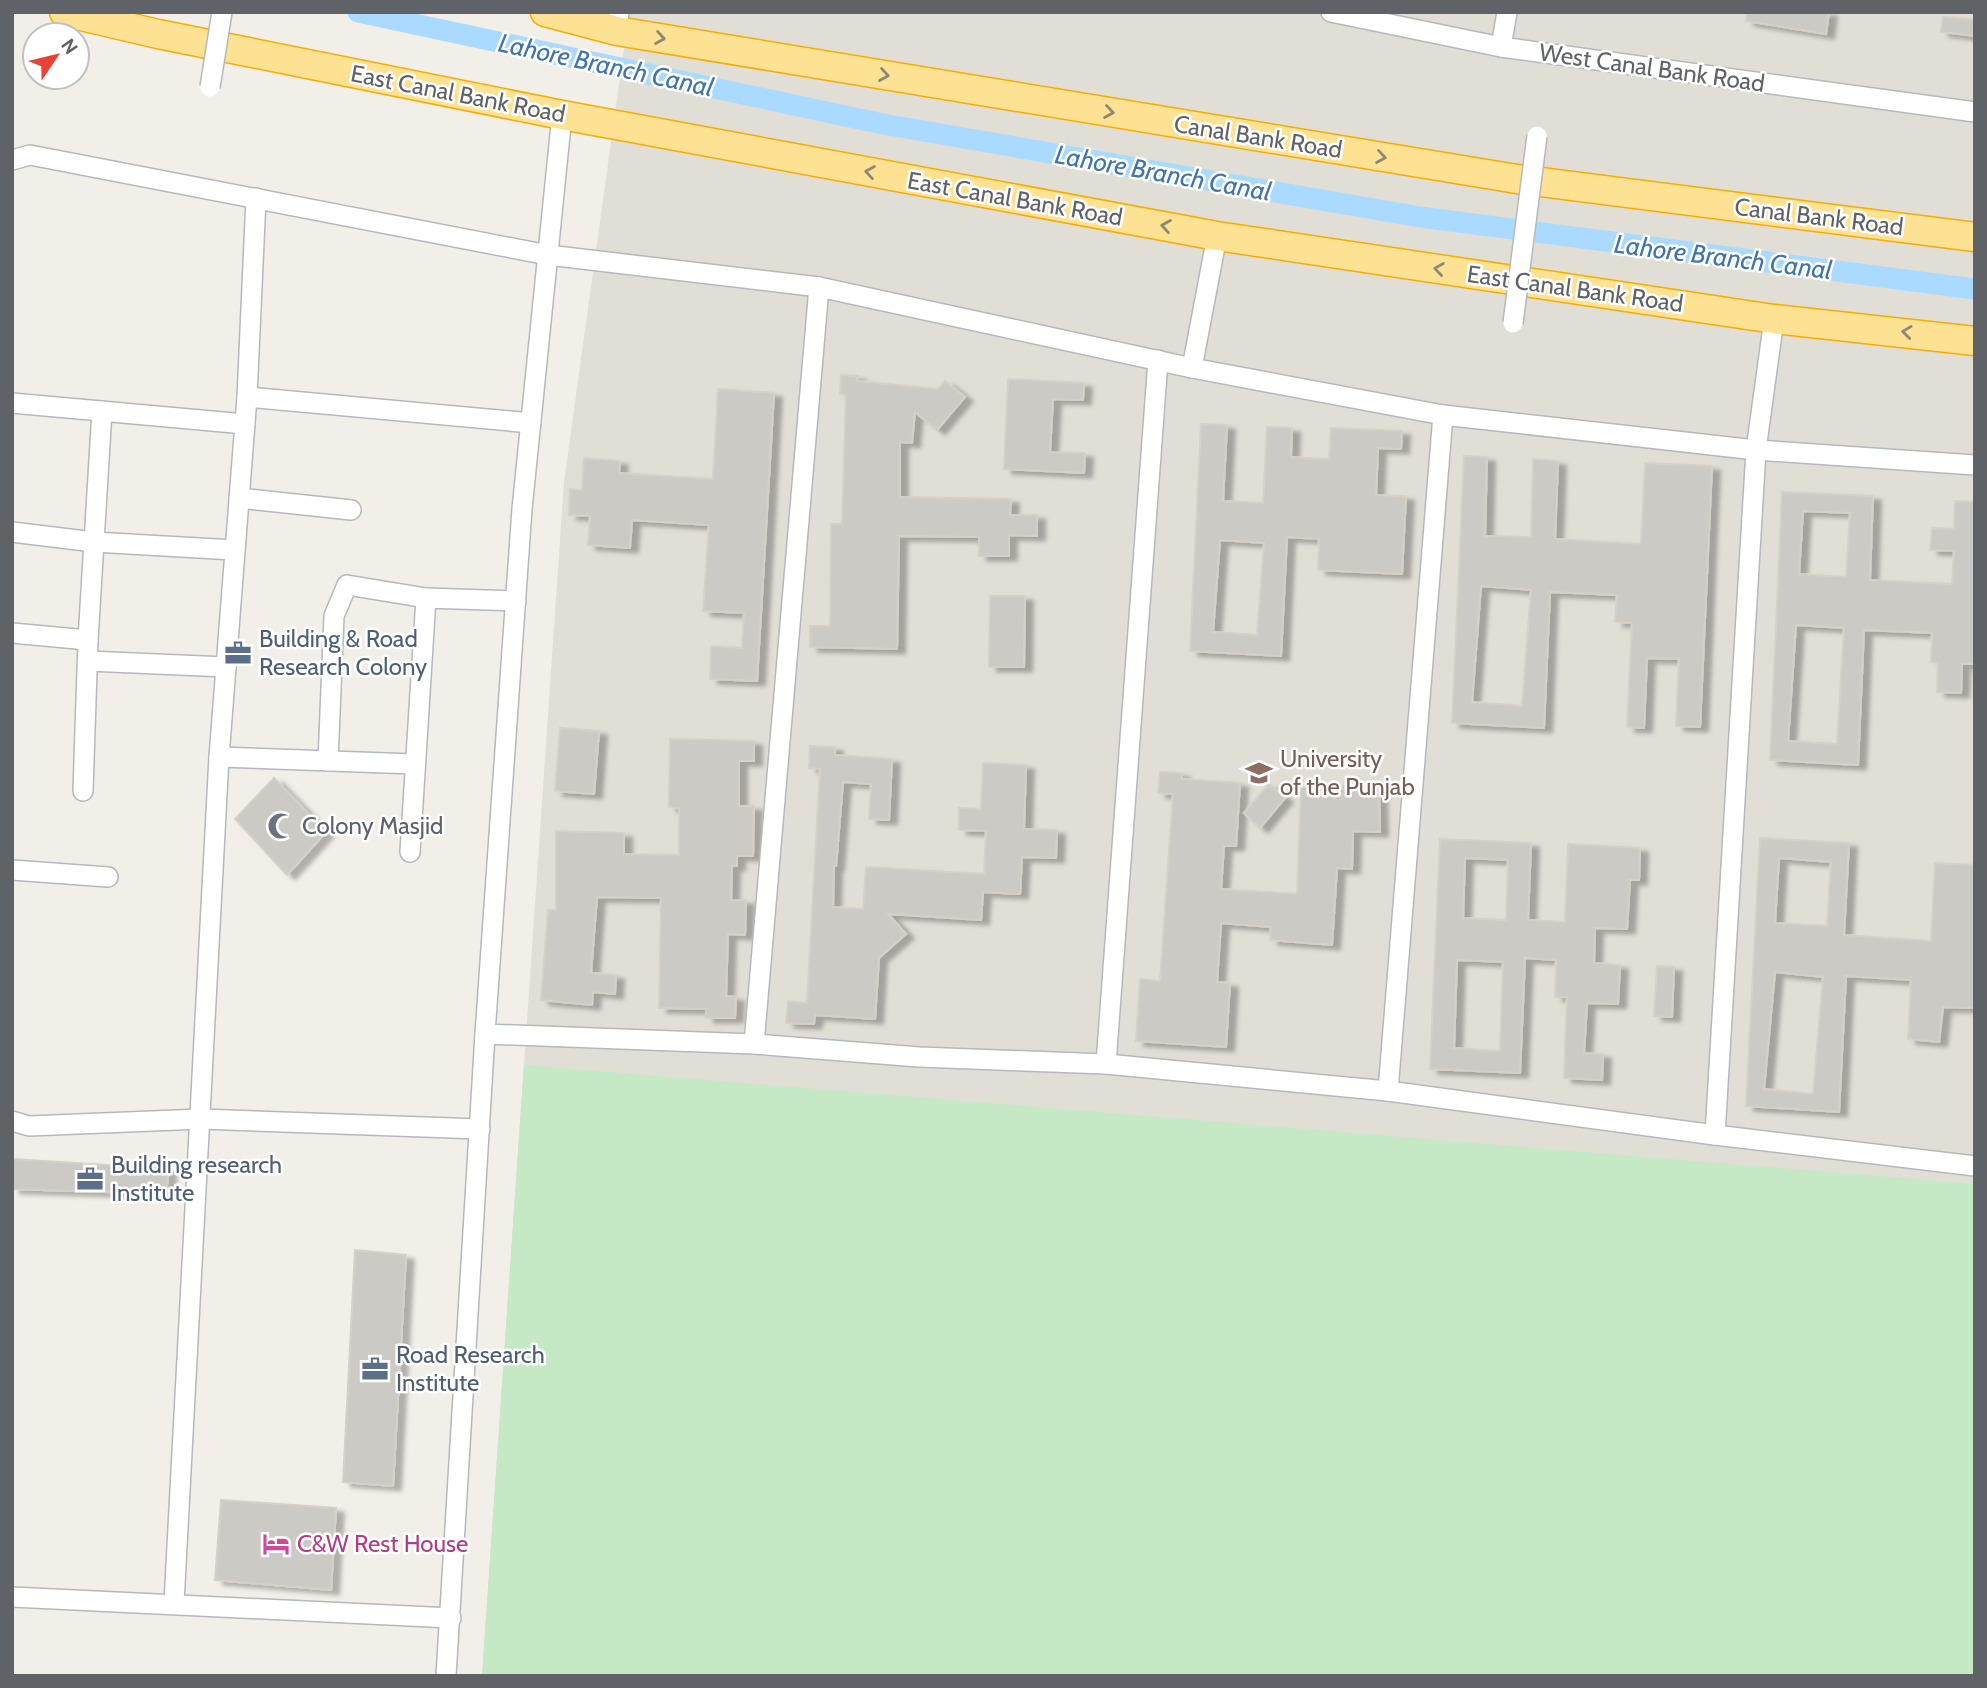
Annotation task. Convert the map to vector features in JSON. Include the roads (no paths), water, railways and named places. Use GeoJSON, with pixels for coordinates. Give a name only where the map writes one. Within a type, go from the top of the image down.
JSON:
{"type":"FeatureCollection","features":[{"type":"Feature","properties":{"kind":"highway","name":"East Canal Bank Road"},"geometry":{"type":"LineString","coordinates":[[64,12],[158,34],[562,115],[1217,236],[1774,319],[1975,341]]}},
{"type":"Feature","properties":{"kind":"highway","name":"Canal Bank Road"},"geometry":{"type":"LineString","coordinates":[[545,12],[618,21],[1517,179],[1975,237]]}},
{"type":"Feature","properties":{"kind":"street"},"geometry":{"type":"LineString","coordinates":[[211,87],[222,12]]}},
{"type":"Feature","properties":{"kind":"street","name":"West Canal Bank Road"},"geometry":{"type":"LineString","coordinates":[[1332,12],[1501,47],[1975,112]]}},
{"type":"Feature","properties":{"kind":"street"},"geometry":{"type":"LineString","coordinates":[[1501,47],[1507,12]]}},
{"type":"Feature","properties":{"kind":"street"},"geometry":{"type":"LineString","coordinates":[[446,1676],[485,1034],[516,601],[562,115]]}},
{"type":"Feature","properties":{"kind":"street"},"geometry":{"type":"LineString","coordinates":[[1513,323],[1537,136]]}},
{"type":"Feature","properties":{"kind":"street"},"geometry":{"type":"LineString","coordinates":[[12,160],[30,155],[548,255],[819,287],[1192,368],[1443,415],[1756,450],[1975,465]]}},
{"type":"Feature","properties":{"kind":"street"},"geometry":{"type":"LineString","coordinates":[[174,1603],[219,757],[247,397],[256,198]]}},
{"type":"Feature","properties":{"kind":"street"},"geometry":{"type":"LineString","coordinates":[[1192,368],[1217,236]]}},
{"type":"Feature","properties":{"kind":"street"},"geometry":{"type":"LineString","coordinates":[[754,1044],[819,287]]}},
{"type":"Feature","properties":{"kind":"street"},"geometry":{"type":"LineString","coordinates":[[1715,1135],[1756,450],[1774,319]]}},
{"type":"Feature","properties":{"kind":"street"},"geometry":{"type":"LineString","coordinates":[[1106,1065],[1158,360]]}},
{"type":"Feature","properties":{"kind":"street"},"geometry":{"type":"LineString","coordinates":[[247,397],[531,423]]}},
{"type":"Feature","properties":{"kind":"street"},"geometry":{"type":"LineString","coordinates":[[12,403],[245,424]]}},
{"type":"Feature","properties":{"kind":"street"},"geometry":{"type":"LineString","coordinates":[[83,791],[88,640],[103,411]]}},
{"type":"Feature","properties":{"kind":"street"},"geometry":{"type":"LineString","coordinates":[[1388,1091],[1443,415]]}},
{"type":"Feature","properties":{"kind":"street"},"geometry":{"type":"LineString","coordinates":[[239,498],[351,510]]}},
{"type":"Feature","properties":{"kind":"street"},"geometry":{"type":"LineString","coordinates":[[12,532],[94,542],[234,550]]}},
{"type":"Feature","properties":{"kind":"street"},"geometry":{"type":"LineString","coordinates":[[328,761],[334,616],[347,585],[426,598],[516,601]]}},
{"type":"Feature","properties":{"kind":"street"},"geometry":{"type":"LineString","coordinates":[[410,852],[426,598]]}},
{"type":"Feature","properties":{"kind":"street"},"geometry":{"type":"LineString","coordinates":[[12,634],[88,640]]}},
{"type":"Feature","properties":{"kind":"street"},"geometry":{"type":"LineString","coordinates":[[88,661],[226,667]]}},
{"type":"Feature","properties":{"kind":"street"},"geometry":{"type":"LineString","coordinates":[[219,757],[415,764]]}},
{"type":"Feature","properties":{"kind":"street"},"geometry":{"type":"LineString","coordinates":[[12,870],[108,877]]}},
{"type":"Feature","properties":{"kind":"street"},"geometry":{"type":"LineString","coordinates":[[485,1034],[754,1044],[919,1057],[1106,1065],[1388,1091],[1715,1135],[1975,1166]]}},
{"type":"Feature","properties":{"kind":"street"},"geometry":{"type":"LineString","coordinates":[[12,1121],[29,1126],[201,1119],[480,1129]]}},
{"type":"Feature","properties":{"kind":"street"},"geometry":{"type":"LineString","coordinates":[[12,1597],[451,1618]]}},
{"type":"Feature","properties":{"kind":"waterway","name":"Lahore Branch Canal"},"geometry":{"type":"LineString","coordinates":[[358,12],[883,124],[1420,217],[1975,289]]}},
{"type":"Feature","properties":{"kind":"place","name":"Building & Road Research Colony"},"geometry":{"type":"Point","coordinates":[238,653]}},
{"type":"Feature","properties":{"kind":"place","name":"University of the Punjab"},"geometry":{"type":"Point","coordinates":[1259,773]}},
{"type":"Feature","properties":{"kind":"place","name":"Colony Masjid"},"geometry":{"type":"Point","coordinates":[281,826]}},
{"type":"Feature","properties":{"kind":"place","name":"Building research Institute"},"geometry":{"type":"Point","coordinates":[90,1179]}},
{"type":"Feature","properties":{"kind":"place","name":"Road Research Institute"},"geometry":{"type":"Point","coordinates":[375,1369]}},
{"type":"Feature","properties":{"kind":"place","name":"C&W Rest House"},"geometry":{"type":"Point","coordinates":[276,1544]}}]}
